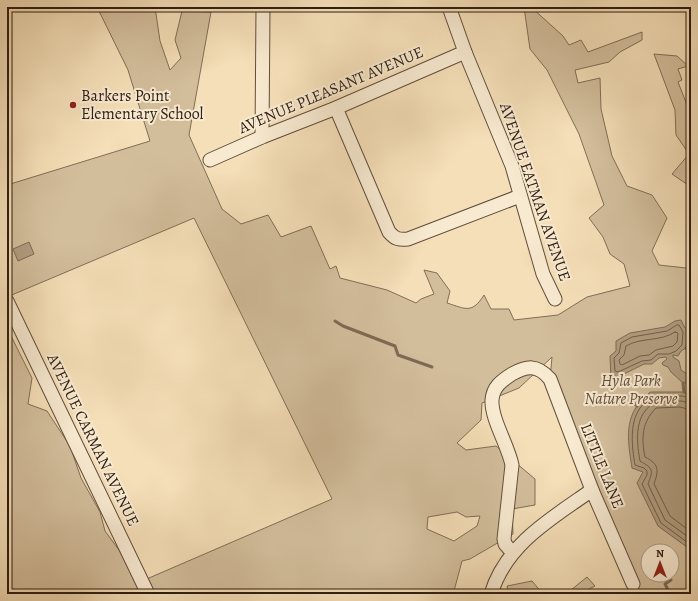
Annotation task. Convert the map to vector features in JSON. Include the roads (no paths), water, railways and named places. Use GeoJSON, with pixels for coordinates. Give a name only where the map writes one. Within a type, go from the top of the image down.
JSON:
{"type":"FeatureCollection","features":[{"type":"Feature","properties":{"kind":"street"},"geometry":{"type":"LineString","coordinates":[[262,137],[263,7]]}},
{"type":"Feature","properties":{"kind":"street","name":"AVENUE EATMAN AVENUE"},"geometry":{"type":"LineString","coordinates":[[449,7],[465,52],[512,166],[543,274],[555,299]]}},
{"type":"Feature","properties":{"kind":"street","name":"AVENUE PLEASANT AVENUE"},"geometry":{"type":"LineString","coordinates":[[210,160],[262,137],[336,108],[465,52]]}},
{"type":"Feature","properties":{"kind":"street"},"geometry":{"type":"LineString","coordinates":[[336,108],[389,232],[400,240],[408,239],[520,196]]}},
{"type":"Feature","properties":{"kind":"street","name":"AVENUE CARMAN AVENUE"},"geometry":{"type":"LineString","coordinates":[[7,301],[148,594]]}},
{"type":"Feature","properties":{"kind":"street","name":"LITTLE LANE"},"geometry":{"type":"LineString","coordinates":[[512,552],[505,544],[504,539],[512,465],[510,455],[493,410],[492,401],[496,386],[501,380],[523,368],[531,368],[538,369],[550,378],[592,490],[633,584]]}},
{"type":"Feature","properties":{"kind":"street"},"geometry":{"type":"LineString","coordinates":[[491,594],[502,567],[512,552],[530,534],[592,490]]}},
{"type":"Feature","properties":{"kind":"water"},"geometry":{"type":"Polygon","coordinates":[[[29,242],[34,254],[18,261],[13,249],[29,242]]]}},
{"type":"Feature","properties":{"kind":"water"},"geometry":{"type":"Polygon","coordinates":[[[681,320],[685,328],[691,328],[688,332],[686,348],[681,351],[678,356],[673,355],[673,357],[679,361],[681,370],[687,374],[691,372],[691,383],[683,383],[671,372],[668,367],[663,365],[662,363],[667,359],[666,357],[659,358],[652,364],[644,364],[618,377],[615,376],[611,378],[610,356],[616,351],[616,341],[630,333],[665,327],[675,321],[681,320]]]}},
{"type":"Feature","properties":{"kind":"water"},"geometry":{"type":"Polygon","coordinates":[[[650,392],[684,392],[691,396],[691,550],[658,526],[637,483],[643,472],[632,468],[628,436],[630,420],[637,406],[650,392]]]}},
{"type":"Feature","properties":{"kind":"waterway"},"geometry":{"type":"LineString","coordinates":[[335,321],[343,326],[395,346],[398,355],[432,367]]}},
{"type":"Feature","properties":{"kind":"waterway"},"geometry":{"type":"LineString","coordinates":[[686,348],[691,351]]}},
{"type":"Feature","properties":{"kind":"waterway"},"geometry":{"type":"LineString","coordinates":[[683,383],[684,392]]}},
{"type":"Feature","properties":{"kind":"waterway"},"geometry":{"type":"LineString","coordinates":[[631,396],[633,402],[637,406]]}},
{"type":"Feature","properties":{"kind":"waterway"},"geometry":{"type":"LineString","coordinates":[[666,583],[665,584],[668,590],[672,592]]}},
{"type":"Feature","properties":{"kind":"place","name":"Barkers Point Elementary School"},"geometry":{"type":"Point","coordinates":[73,105]}},
{"type":"Feature","properties":{"kind":"park label","name":"Hyla Park Nature Preserve"},"geometry":{"type":"Point","coordinates":[631,390]}}]}
